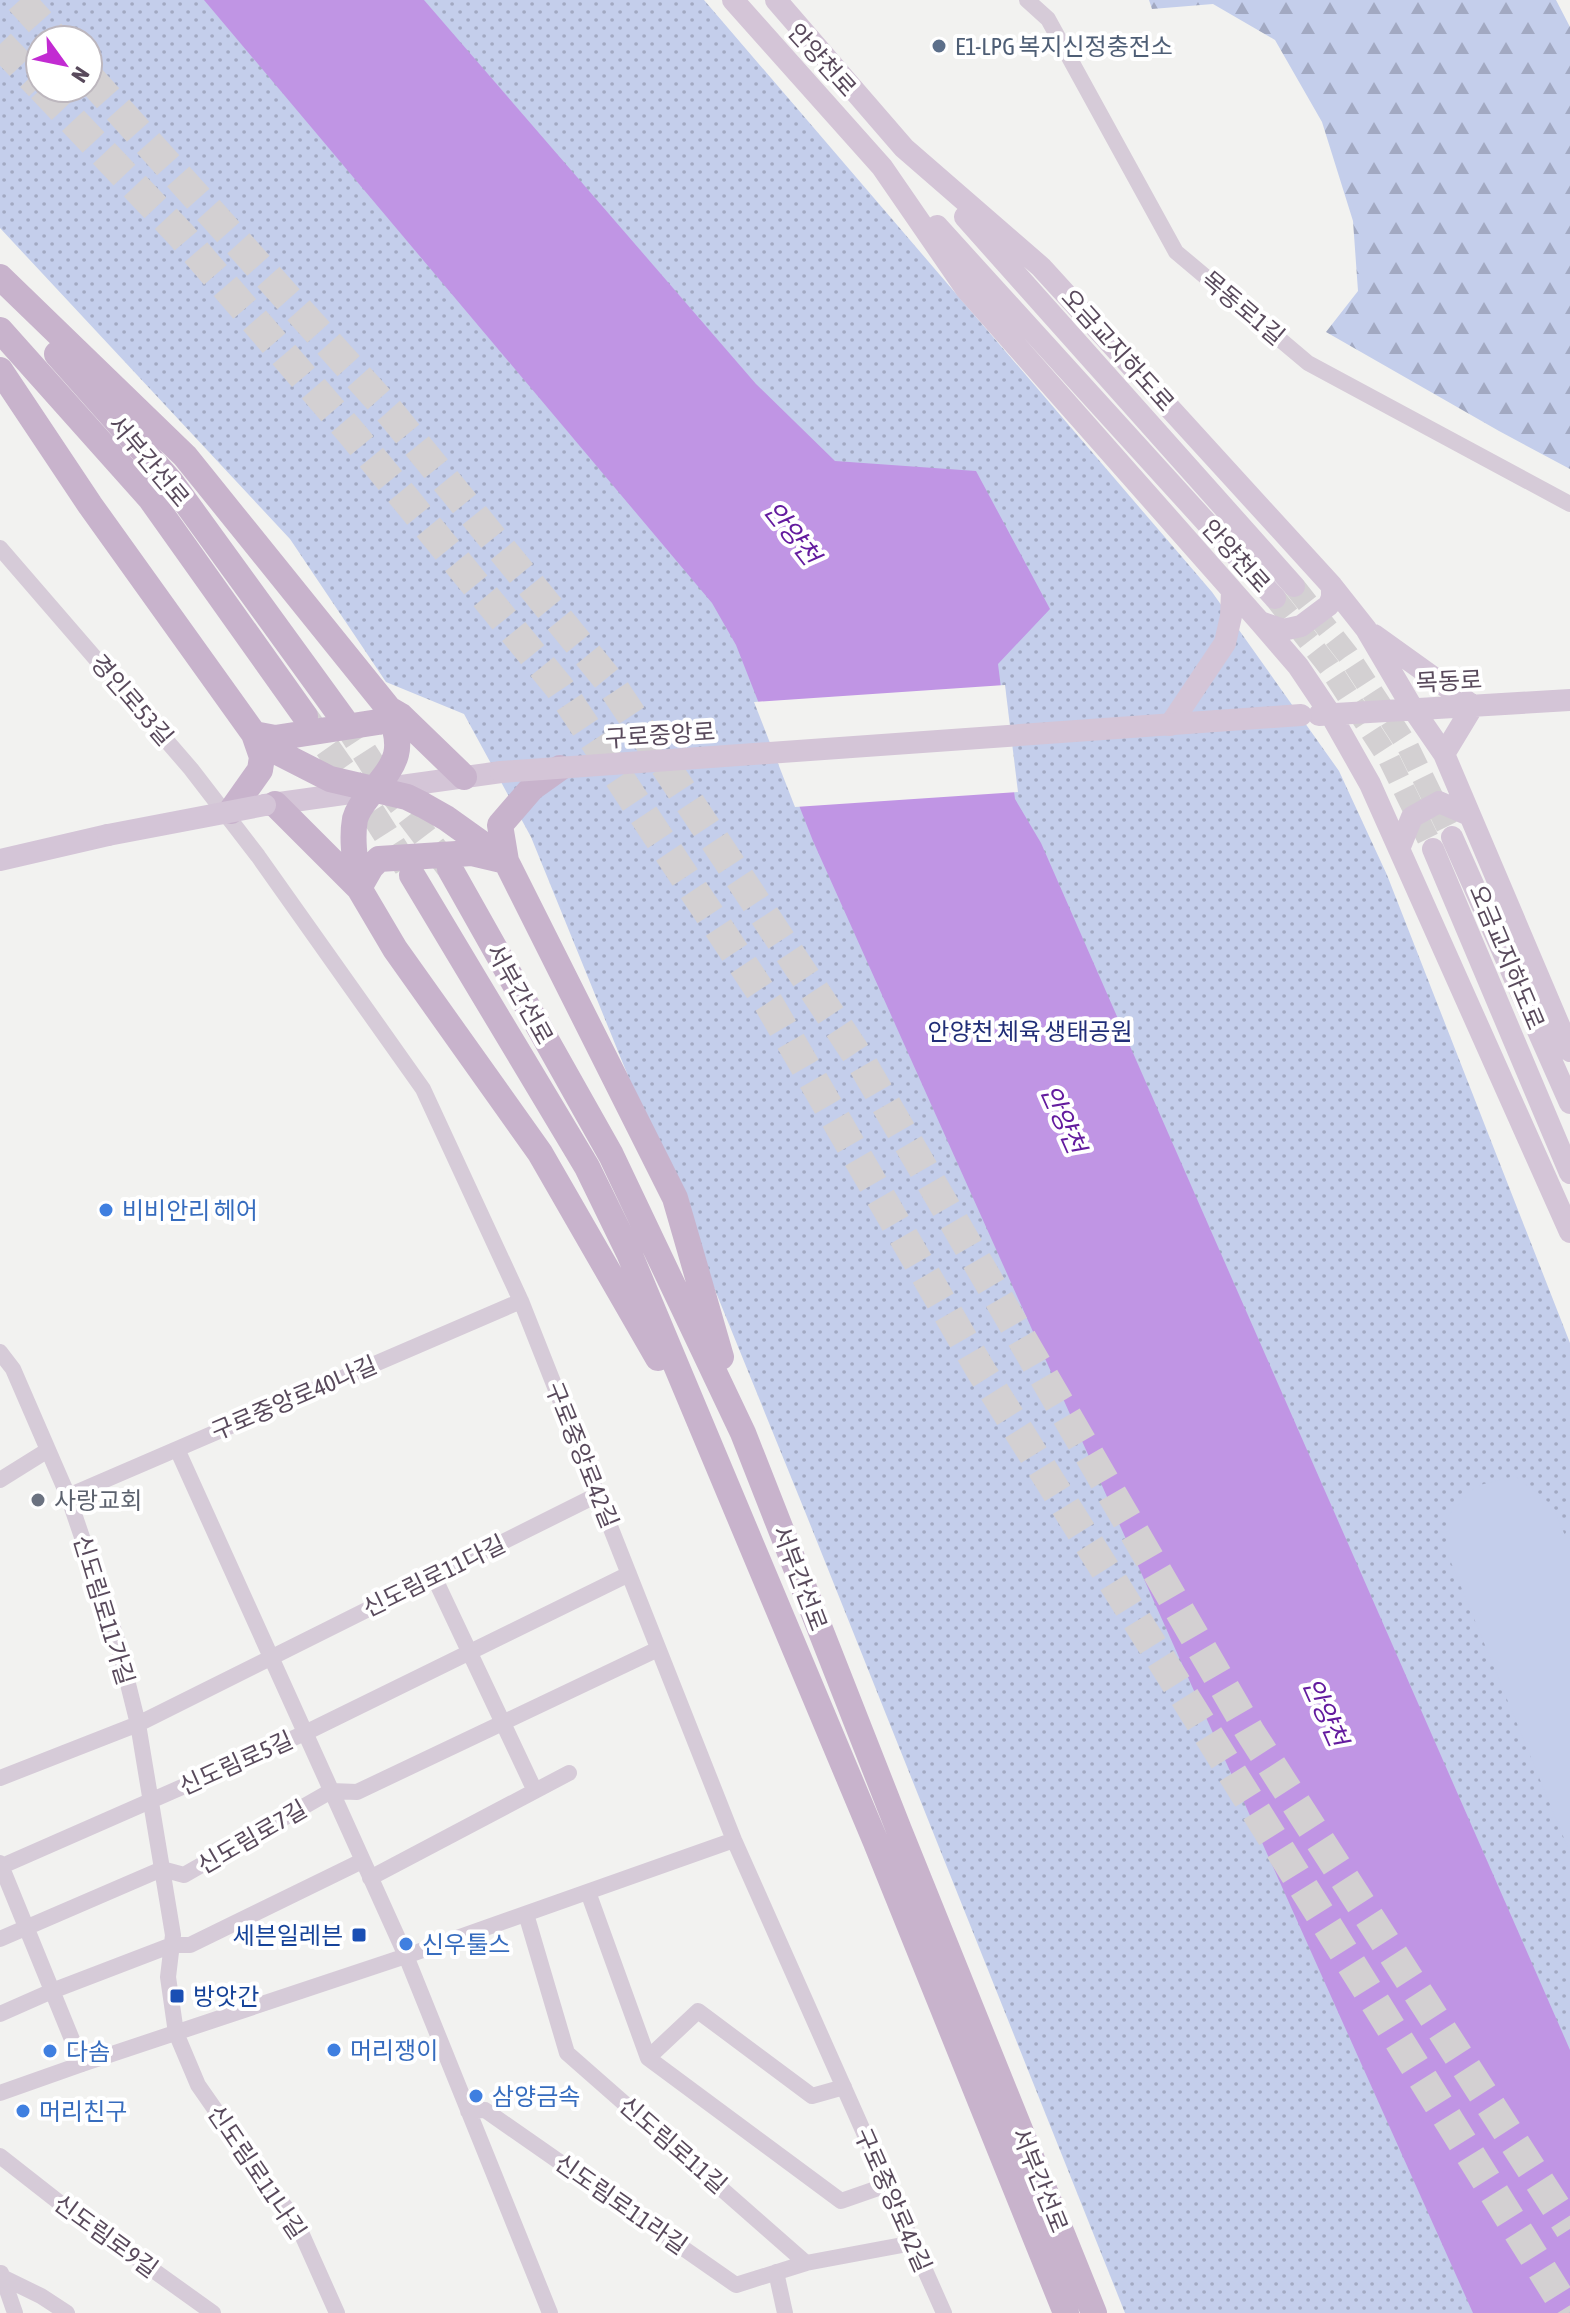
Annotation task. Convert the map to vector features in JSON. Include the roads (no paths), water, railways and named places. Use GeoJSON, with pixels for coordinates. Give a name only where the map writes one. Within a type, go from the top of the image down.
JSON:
{"type":"FeatureCollection","features":[{"type":"Feature","properties":{"kind":"main road","name":"안양천로"},"geometry":{"type":"LineString","coordinates":[[733,0],[882,167],[966,289],[1298,666],[1331,715],[1370,784],[1570,1232]]}},
{"type":"Feature","properties":{"kind":"main road","name":"안양천로"},"geometry":{"type":"LineString","coordinates":[[776,0],[904,148],[1041,267],[1332,586],[1366,629],[1413,709],[1444,754],[1570,1051]]}},
{"type":"Feature","properties":{"kind":"main road","name":"오금교지하도로"},"geometry":{"type":"LineString","coordinates":[[882,167],[1285,592],[904,148]]}},
{"type":"Feature","properties":{"kind":"main road"},"geometry":{"type":"LineString","coordinates":[[0,277],[185,456],[389,709],[398,732],[396,759],[360,806],[355,821],[359,888]]}},
{"type":"Feature","properties":{"kind":"main road","name":"서부간선로"},"geometry":{"type":"LineString","coordinates":[[0,291],[171,482],[343,719]]}},
{"type":"Feature","properties":{"kind":"main road","name":"서부간선로"},"geometry":{"type":"LineString","coordinates":[[0,330],[150,498],[305,716]]}},
{"type":"Feature","properties":{"kind":"main road"},"geometry":{"type":"LineString","coordinates":[[0,370],[90,505],[254,734],[262,757],[260,770],[231,811]]}},
{"type":"Feature","properties":{"kind":"main road"},"geometry":{"type":"LineString","coordinates":[[1260,622],[1283,630],[1301,626],[1329,605],[1332,586]]}},
{"type":"Feature","properties":{"kind":"main road"},"geometry":{"type":"LineString","coordinates":[[1170,725],[1225,643],[1232,591]]}},
{"type":"Feature","properties":{"kind":"main road"},"geometry":{"type":"LineString","coordinates":[[1366,629],[1473,706],[1444,754]]}},
{"type":"Feature","properties":{"kind":"main road","name":"목동로"},"geometry":{"type":"LineString","coordinates":[[1331,715],[1570,700]]}},
{"type":"Feature","properties":{"kind":"main road"},"geometry":{"type":"LineString","coordinates":[[254,734],[275,738],[378,722],[386,719],[389,709]]}},
{"type":"Feature","properties":{"kind":"main road"},"geometry":{"type":"LineString","coordinates":[[389,709],[401,716],[464,777]]}},
{"type":"Feature","properties":{"kind":"main road","name":"구로중앙로"},"geometry":{"type":"LineString","coordinates":[[0,860],[108,835],[270,804],[501,772],[1331,715]]}},
{"type":"Feature","properties":{"kind":"main road"},"geometry":{"type":"LineString","coordinates":[[254,734],[281,754],[330,779],[407,797],[423,805],[506,861]]}},
{"type":"Feature","properties":{"kind":"main road"},"geometry":{"type":"LineString","coordinates":[[560,768],[532,788],[505,816],[500,825],[506,861],[675,1198],[743,1433]]}},
{"type":"Feature","properties":{"kind":"main road"},"geometry":{"type":"LineString","coordinates":[[1399,849],[1412,817],[1439,802],[1469,815]]}},
{"type":"Feature","properties":{"kind":"main road"},"geometry":{"type":"LineString","coordinates":[[270,804],[359,888],[395,949],[540,1153],[713,1455]]}},
{"type":"Feature","properties":{"kind":"main road","name":"오금교지하도로"},"geometry":{"type":"LineString","coordinates":[[1570,1103],[1442,843],[1570,1173]]}},
{"type":"Feature","properties":{"kind":"main road"},"geometry":{"type":"LineString","coordinates":[[359,888],[379,859],[472,853],[506,861]]}},
{"type":"Feature","properties":{"kind":"main road","name":"서부간선로"},"geometry":{"type":"LineString","coordinates":[[450,869],[611,1155],[743,1433],[1094,2313]]}},
{"type":"Feature","properties":{"kind":"main road","name":"서부간선로"},"geometry":{"type":"LineString","coordinates":[[412,875],[587,1167],[629,1253],[875,1840],[1066,2313]]}},
{"type":"Feature","properties":{"kind":"street","name":"목동로1길"},"geometry":{"type":"LineString","coordinates":[[1027,0],[1048,19],[1176,252],[1308,363],[1570,504]]}},
{"type":"Feature","properties":{"kind":"street","name":"경인로53길"},"geometry":{"type":"LineString","coordinates":[[0,548],[191,769],[258,856]]}},
{"type":"Feature","properties":{"kind":"street","name":"구로중앙로42길"},"geometry":{"type":"LineString","coordinates":[[258,856],[423,1089],[521,1301],[734,1840],[944,2313]]}},
{"type":"Feature","properties":{"kind":"street","name":"구로중앙로40나길"},"geometry":{"type":"LineString","coordinates":[[68,1496],[521,1301]]}},
{"type":"Feature","properties":{"kind":"street","name":"신도림로11가길"},"geometry":{"type":"LineString","coordinates":[[0,1352],[13,1369],[68,1496],[117,1640],[138,1724],[173,1935],[168,1977],[176,2033]]}},
{"type":"Feature","properties":{"kind":"street"},"geometry":{"type":"LineString","coordinates":[[177,1449],[406,1956],[550,2313]]}},
{"type":"Feature","properties":{"kind":"street"},"geometry":{"type":"LineString","coordinates":[[0,1480],[48,1450]]}},
{"type":"Feature","properties":{"kind":"street","name":"신도림로11다길"},"geometry":{"type":"LineString","coordinates":[[138,1724],[597,1495]]}},
{"type":"Feature","properties":{"kind":"street","name":"신도림로5길"},"geometry":{"type":"LineString","coordinates":[[1,1866],[305,1733],[629,1574]]}},
{"type":"Feature","properties":{"kind":"street"},"geometry":{"type":"LineString","coordinates":[[434,1577],[535,1791]]}},
{"type":"Feature","properties":{"kind":"street","name":"신도림로7길"},"geometry":{"type":"LineString","coordinates":[[0,1939],[162,1869],[184,1875],[331,1791],[357,1792],[658,1649]]}},
{"type":"Feature","properties":{"kind":"street"},"geometry":{"type":"LineString","coordinates":[[0,1778],[138,1724]]}},
{"type":"Feature","properties":{"kind":"street"},"geometry":{"type":"LineString","coordinates":[[370,1878],[569,1773]]}},
{"type":"Feature","properties":{"kind":"street"},"geometry":{"type":"LineString","coordinates":[[0,2093],[406,1956],[734,1840]]}},
{"type":"Feature","properties":{"kind":"street"},"geometry":{"type":"LineString","coordinates":[[0,2014],[172,1945],[190,1945],[362,1861]]}},
{"type":"Feature","properties":{"kind":"street"},"geometry":{"type":"LineString","coordinates":[[1,1866],[82,2064]]}},
{"type":"Feature","properties":{"kind":"street"},"geometry":{"type":"LineString","coordinates":[[588,1892],[648,2058],[698,2011],[812,2096],[844,2087]]}},
{"type":"Feature","properties":{"kind":"street","name":"신도림로11길"},"geometry":{"type":"LineString","coordinates":[[526,1914],[567,2053],[806,2263]]}},
{"type":"Feature","properties":{"kind":"street","name":"신도림로11나길"},"geometry":{"type":"LineString","coordinates":[[176,2033],[198,2085],[295,2219],[337,2313]]}},
{"type":"Feature","properties":{"kind":"street","name":"신도림로11길"},"geometry":{"type":"LineString","coordinates":[[648,2058],[841,2201],[887,2185]]}},
{"type":"Feature","properties":{"kind":"street","name":"신도림로11라길"},"geometry":{"type":"LineString","coordinates":[[468,2111],[485,2110],[736,2285],[806,2263]]}},
{"type":"Feature","properties":{"kind":"street","name":"신도림로9길"},"geometry":{"type":"LineString","coordinates":[[0,2156],[65,2207],[213,2313]]}},
{"type":"Feature","properties":{"kind":"street"},"geometry":{"type":"LineString","coordinates":[[806,2263],[913,2243]]}},
{"type":"Feature","properties":{"kind":"street"},"geometry":{"type":"LineString","coordinates":[[776,2272],[785,2313]]}},
{"type":"Feature","properties":{"kind":"street"},"geometry":{"type":"LineString","coordinates":[[1,2274],[15,2313]]}},
{"type":"Feature","properties":{"kind":"street"},"geometry":{"type":"LineString","coordinates":[[1,2274],[67,2313]]}},
{"type":"Feature","properties":{"kind":"water","name":"안양천"},"geometry":{"type":"Polygon","coordinates":[[[204,0],[424,0],[756,384],[835,461],[976,471],[1050,609],[998,664],[1015,799],[1041,843],[1570,2050],[1570,2313],[1473,2313],[813,841],[736,645],[712,603],[204,0]]]}},
{"type":"Feature","properties":{"kind":"tunnel"},"geometry":{"type":"LineString","coordinates":[[20,0],[42,24]]}},
{"type":"Feature","properties":{"kind":"tunnel"},"geometry":{"type":"LineString","coordinates":[[0,44],[24,69]]}},
{"type":"Feature","properties":{"kind":"tunnel"},"geometry":{"type":"LineString","coordinates":[[104,94],[389,411],[609,681],[859,1058],[1250,1732],[1570,2229]]}},
{"type":"Feature","properties":{"kind":"tunnel"},"geometry":{"type":"LineString","coordinates":[[57,104],[182,236],[354,436],[559,687],[769,1004],[980,1369],[1569,2313]]}},
{"type":"Feature","properties":{"kind":"tunnel"},"geometry":{"type":"LineString","coordinates":[[1294,586],[1348,655],[1408,747],[1452,837]]}},
{"type":"Feature","properties":{"kind":"tunnel"},"geometry":{"type":"LineString","coordinates":[[1275,598],[1329,667],[1389,759],[1433,849]]}},
{"type":"Feature","properties":{"kind":"tunnel"},"geometry":{"type":"LineString","coordinates":[[305,716],[412,875]]}},
{"type":"Feature","properties":{"kind":"tunnel"},"geometry":{"type":"LineString","coordinates":[[343,719],[383,781],[450,869]]}},
{"type":"Feature","properties":{"kind":"place","name":"E1-LPG 복지신정충전소"},"geometry":{"type":"Point","coordinates":[939,46]}},
{"type":"Feature","properties":{"kind":"place","name":"비비안리 헤어"},"geometry":{"type":"Point","coordinates":[106,1210]}},
{"type":"Feature","properties":{"kind":"place","name":"사랑교회"},"geometry":{"type":"Point","coordinates":[38,1500]}},
{"type":"Feature","properties":{"kind":"place","name":"세븐일레븐"},"geometry":{"type":"Point","coordinates":[359,1935]}},
{"type":"Feature","properties":{"kind":"place","name":"신우툴스"},"geometry":{"type":"Point","coordinates":[406,1944]}},
{"type":"Feature","properties":{"kind":"place","name":"방앗간"},"geometry":{"type":"Point","coordinates":[177,1996]}},
{"type":"Feature","properties":{"kind":"place","name":"머리쟁이"},"geometry":{"type":"Point","coordinates":[334,2050]}},
{"type":"Feature","properties":{"kind":"place","name":"다솜"},"geometry":{"type":"Point","coordinates":[50,2051]}},
{"type":"Feature","properties":{"kind":"place","name":"삼양금속"},"geometry":{"type":"Point","coordinates":[476,2096]}},
{"type":"Feature","properties":{"kind":"place","name":"머리친구"},"geometry":{"type":"Point","coordinates":[23,2111]}},
{"type":"Feature","properties":{"kind":"park label","name":"안양천 체육 생태공원"},"geometry":{"type":"Point","coordinates":[1030,1031]}}]}
